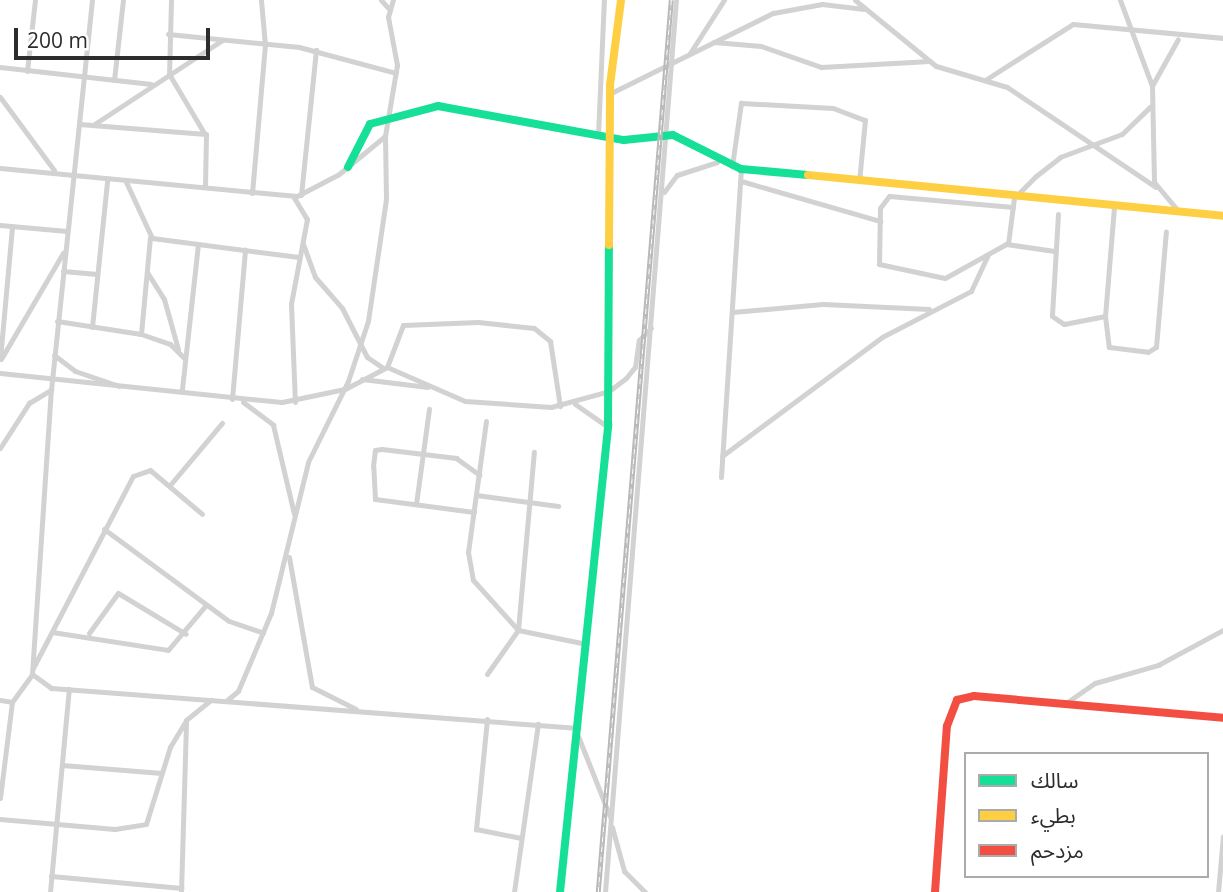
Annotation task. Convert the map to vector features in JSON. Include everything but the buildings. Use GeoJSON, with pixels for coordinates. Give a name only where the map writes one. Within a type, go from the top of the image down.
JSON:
{"type":"FeatureCollection","features":[{"type":"Feature","properties":{"kind":"street"},"geometry":{"type":"LineString","coordinates":[[27,71],[35,0]]}},
{"type":"Feature","properties":{"kind":"street"},"geometry":{"type":"LineString","coordinates":[[92,0],[57,321],[32,672],[46,686],[69,689],[487,719],[578,730]]}},
{"type":"Feature","properties":{"kind":"street"},"geometry":{"type":"LineString","coordinates":[[114,80],[123,0]]}},
{"type":"Feature","properties":{"kind":"street"},"geometry":{"type":"LineString","coordinates":[[171,0],[169,74],[209,137],[205,187]]}},
{"type":"Feature","properties":{"kind":"street"},"geometry":{"type":"LineString","coordinates":[[252,192],[265,45],[261,0]]}},
{"type":"Feature","properties":{"kind":"street"},"geometry":{"type":"LineString","coordinates":[[381,0],[389,9]]}},
{"type":"Feature","properties":{"kind":"street"},"geometry":{"type":"LineString","coordinates":[[226,701],[237,691],[263,633],[288,551],[319,430],[345,388],[361,347],[382,241],[385,136],[396,73],[389,9],[393,0]]}},
{"type":"Feature","properties":{"kind":"street"},"geometry":{"type":"LineString","coordinates":[[598,135],[604,0]]}},
{"type":"Feature","properties":{"kind":"street"},"geometry":{"type":"LineString","coordinates":[[560,892],[608,427],[611,93],[621,0]]}},
{"type":"Feature","properties":{"kind":"street"},"geometry":{"type":"LineString","coordinates":[[605,892],[676,0]]}},
{"type":"Feature","properties":{"kind":"street"},"geometry":{"type":"LineString","coordinates":[[689,56],[724,0]]}},
{"type":"Feature","properties":{"kind":"street"},"geometry":{"type":"LineString","coordinates":[[855,0],[930,61],[957,76],[985,80],[1034,104],[1093,148],[1156,187],[1179,212]]}},
{"type":"Feature","properties":{"kind":"street"},"geometry":{"type":"LineString","coordinates":[[1120,0],[1125,26],[1152,86]]}},
{"type":"Feature","properties":{"kind":"street"},"geometry":{"type":"LineString","coordinates":[[611,93],[689,56],[763,16],[823,2],[867,9]]}},
{"type":"Feature","properties":{"kind":"street"},"geometry":{"type":"LineString","coordinates":[[985,80],[1073,24],[1125,26],[1178,39],[1223,38]]}},
{"type":"Feature","properties":{"kind":"street"},"geometry":{"type":"LineString","coordinates":[[168,34],[316,50],[396,73]]}},
{"type":"Feature","properties":{"kind":"street"},"geometry":{"type":"LineString","coordinates":[[1156,187],[1152,86],[1178,39]]}},
{"type":"Feature","properties":{"kind":"street"},"geometry":{"type":"LineString","coordinates":[[93,125],[150,84],[221,41]]}},
{"type":"Feature","properties":{"kind":"street"},"geometry":{"type":"LineString","coordinates":[[712,42],[761,46],[821,67],[930,61]]}},
{"type":"Feature","properties":{"kind":"street"},"geometry":{"type":"LineString","coordinates":[[300,195],[316,50]]}},
{"type":"Feature","properties":{"kind":"street"},"geometry":{"type":"LineString","coordinates":[[0,67],[150,84]]}},
{"type":"Feature","properties":{"kind":"street"},"geometry":{"type":"LineString","coordinates":[[0,97],[54,171]]}},
{"type":"Feature","properties":{"kind":"street"},"geometry":{"type":"LineString","coordinates":[[732,166],[741,103],[833,108],[865,121],[859,181]]}},
{"type":"Feature","properties":{"kind":"street"},"geometry":{"type":"LineString","coordinates":[[348,167],[367,127],[387,117],[438,106],[610,138],[666,135],[717,162],[741,169],[859,181],[1014,202]]}},
{"type":"Feature","properties":{"kind":"street"},"geometry":{"type":"LineString","coordinates":[[1008,244],[1014,202],[1060,157],[1093,148],[1132,128],[1151,107]]}},
{"type":"Feature","properties":{"kind":"street"},"geometry":{"type":"LineString","coordinates":[[79,124],[204,133]]}},
{"type":"Feature","properties":{"kind":"street"},"geometry":{"type":"LineString","coordinates":[[0,168],[54,171],[107,181],[293,196],[300,195],[348,167],[385,136]]}},
{"type":"Feature","properties":{"kind":"street"},"geometry":{"type":"LineString","coordinates":[[662,194],[677,175],[717,162]]}},
{"type":"Feature","properties":{"kind":"street"},"geometry":{"type":"LineString","coordinates":[[721,477],[741,169]]}},
{"type":"Feature","properties":{"kind":"street"},"geometry":{"type":"LineString","coordinates":[[92,327],[107,181]]}},
{"type":"Feature","properties":{"kind":"street"},"geometry":{"type":"LineString","coordinates":[[741,181],[880,221]]}},
{"type":"Feature","properties":{"kind":"street"},"geometry":{"type":"LineString","coordinates":[[126,182],[150,237],[141,334]]}},
{"type":"Feature","properties":{"kind":"street"},"geometry":{"type":"LineString","coordinates":[[1055,251],[1008,244],[950,277],[885,268],[878,260],[883,201],[895,195],[1223,216]]}},
{"type":"Feature","properties":{"kind":"street"},"geometry":{"type":"LineString","coordinates":[[293,196],[306,214],[291,315],[295,401]]}},
{"type":"Feature","properties":{"kind":"street"},"geometry":{"type":"LineString","coordinates":[[1114,207],[1105,316],[1109,347],[1154,350],[1166,231]]}},
{"type":"Feature","properties":{"kind":"street"},"geometry":{"type":"LineString","coordinates":[[1058,214],[1054,320],[1075,324],[1105,316]]}},
{"type":"Feature","properties":{"kind":"street"},"geometry":{"type":"LineString","coordinates":[[0,225],[67,232]]}},
{"type":"Feature","properties":{"kind":"street"},"geometry":{"type":"LineString","coordinates":[[0,360],[12,227]]}},
{"type":"Feature","properties":{"kind":"street"},"geometry":{"type":"LineString","coordinates":[[150,237],[299,257]]}},
{"type":"Feature","properties":{"kind":"street"},"geometry":{"type":"LineString","coordinates":[[303,244],[311,269],[342,308],[361,347],[384,367],[428,387]]}},
{"type":"Feature","properties":{"kind":"street"},"geometry":{"type":"LineString","coordinates":[[183,389],[198,245]]}},
{"type":"Feature","properties":{"kind":"street"},"geometry":{"type":"LineString","coordinates":[[0,360],[65,250]]}},
{"type":"Feature","properties":{"kind":"street"},"geometry":{"type":"LineString","coordinates":[[232,399],[245,250]]}},
{"type":"Feature","properties":{"kind":"street"},"geometry":{"type":"LineString","coordinates":[[722,456],[882,337],[971,291],[988,255]]}},
{"type":"Feature","properties":{"kind":"street"},"geometry":{"type":"LineString","coordinates":[[63,271],[97,274]]}},
{"type":"Feature","properties":{"kind":"street"},"geometry":{"type":"LineString","coordinates":[[147,272],[164,299],[179,352]]}},
{"type":"Feature","properties":{"kind":"street"},"geometry":{"type":"LineString","coordinates":[[732,312],[823,304],[936,309]]}},
{"type":"Feature","properties":{"kind":"street"},"geometry":{"type":"LineString","coordinates":[[57,321],[141,334],[179,352],[186,360]]}},
{"type":"Feature","properties":{"kind":"street"},"geometry":{"type":"LineString","coordinates":[[0,373],[122,387],[183,389],[240,400],[295,401],[345,388],[384,367],[403,326],[468,321],[534,328],[550,341],[560,406]]}},
{"type":"Feature","properties":{"kind":"street"},"geometry":{"type":"LineString","coordinates":[[360,379],[428,387],[500,407],[575,404],[609,391],[635,367],[637,343],[651,327]]}},
{"type":"Feature","properties":{"kind":"street"},"geometry":{"type":"LineString","coordinates":[[54,355],[75,371],[122,387]]}},
{"type":"Feature","properties":{"kind":"street"},"geometry":{"type":"LineString","coordinates":[[0,448],[30,403],[51,390]]}},
{"type":"Feature","properties":{"kind":"street"},"geometry":{"type":"LineString","coordinates":[[240,400],[272,425],[295,517]]}},
{"type":"Feature","properties":{"kind":"street"},"geometry":{"type":"LineString","coordinates":[[575,404],[608,427]]}},
{"type":"Feature","properties":{"kind":"street"},"geometry":{"type":"LineString","coordinates":[[416,504],[429,409]]}},
{"type":"Feature","properties":{"kind":"street"},"geometry":{"type":"LineString","coordinates":[[486,421],[474,512],[470,572],[518,631],[586,644]]}},
{"type":"Feature","properties":{"kind":"street"},"geometry":{"type":"LineString","coordinates":[[170,485],[222,423]]}},
{"type":"Feature","properties":{"kind":"street"},"geometry":{"type":"LineString","coordinates":[[474,512],[375,499],[375,450],[423,452],[456,458],[479,475]]}},
{"type":"Feature","properties":{"kind":"street"},"geometry":{"type":"LineString","coordinates":[[486,674],[518,631],[534,452]]}},
{"type":"Feature","properties":{"kind":"street"},"geometry":{"type":"LineString","coordinates":[[0,798],[12,702],[32,672],[104,529],[139,471],[150,470],[202,514]]}},
{"type":"Feature","properties":{"kind":"street"},"geometry":{"type":"LineString","coordinates":[[476,495],[558,506]]}},
{"type":"Feature","properties":{"kind":"street"},"geometry":{"type":"LineString","coordinates":[[104,529],[205,605],[263,633]]}},
{"type":"Feature","properties":{"kind":"street"},"geometry":{"type":"LineString","coordinates":[[288,551],[312,687],[362,711]]}},
{"type":"Feature","properties":{"kind":"street"},"geometry":{"type":"LineString","coordinates":[[89,633],[118,593],[186,634]]}},
{"type":"Feature","properties":{"kind":"street"},"geometry":{"type":"LineString","coordinates":[[52,632],[89,633],[161,650],[186,634],[205,605]]}},
{"type":"Feature","properties":{"kind":"street"},"geometry":{"type":"LineString","coordinates":[[1066,703],[1095,683],[1169,660],[1223,631]]}},
{"type":"Feature","properties":{"kind":"street"},"geometry":{"type":"LineString","coordinates":[[50,892],[69,689]]}},
{"type":"Feature","properties":{"kind":"street"},"geometry":{"type":"LineString","coordinates":[[935,892],[954,702],[974,695],[1223,718]]}},
{"type":"Feature","properties":{"kind":"street"},"geometry":{"type":"LineString","coordinates":[[0,700],[12,702]]}},
{"type":"Feature","properties":{"kind":"street"},"geometry":{"type":"LineString","coordinates":[[0,819],[144,826],[162,773],[186,720],[211,700]]}},
{"type":"Feature","properties":{"kind":"street"},"geometry":{"type":"LineString","coordinates":[[487,719],[476,829],[521,838]]}},
{"type":"Feature","properties":{"kind":"street"},"geometry":{"type":"LineString","coordinates":[[51,876],[181,890],[186,720]]}},
{"type":"Feature","properties":{"kind":"street"},"geometry":{"type":"LineString","coordinates":[[514,892],[538,724]]}},
{"type":"Feature","properties":{"kind":"street"},"geometry":{"type":"LineString","coordinates":[[578,730],[611,820],[624,871],[645,892]]}},
{"type":"Feature","properties":{"kind":"street"},"geometry":{"type":"LineString","coordinates":[[62,765],[162,773]]}},
{"type":"Feature","properties":{"kind":"street"},"geometry":{"type":"LineString","coordinates":[[1218,892],[1223,836]]}},
{"type":"Feature","properties":{"kind":"street"},"geometry":{"type":"LineString","coordinates":[[104,883],[104,892]]}},
{"type":"Feature","properties":{"kind":"railway"},"geometry":{"type":"LineString","coordinates":[[598,892],[671,0]]}},
{"type":"Feature","properties":{"kind":"traffic: fast"},"geometry":{"type":"LineString","coordinates":[[348,167],[370,124],[438,106],[624,140],[673,135],[741,169],[808,175]]}},
{"type":"Feature","properties":{"kind":"traffic: fast"},"geometry":{"type":"LineString","coordinates":[[560,892],[608,424],[609,245]]}},
{"type":"Feature","properties":{"kind":"traffic: slow"},"geometry":{"type":"LineString","coordinates":[[609,245],[610,85],[621,0]]}},
{"type":"Feature","properties":{"kind":"traffic: slow"},"geometry":{"type":"LineString","coordinates":[[808,175],[1223,216]]}},
{"type":"Feature","properties":{"kind":"traffic: jam"},"geometry":{"type":"LineString","coordinates":[[935,892],[947,726],[957,700],[974,696],[1223,718]]}}]}
